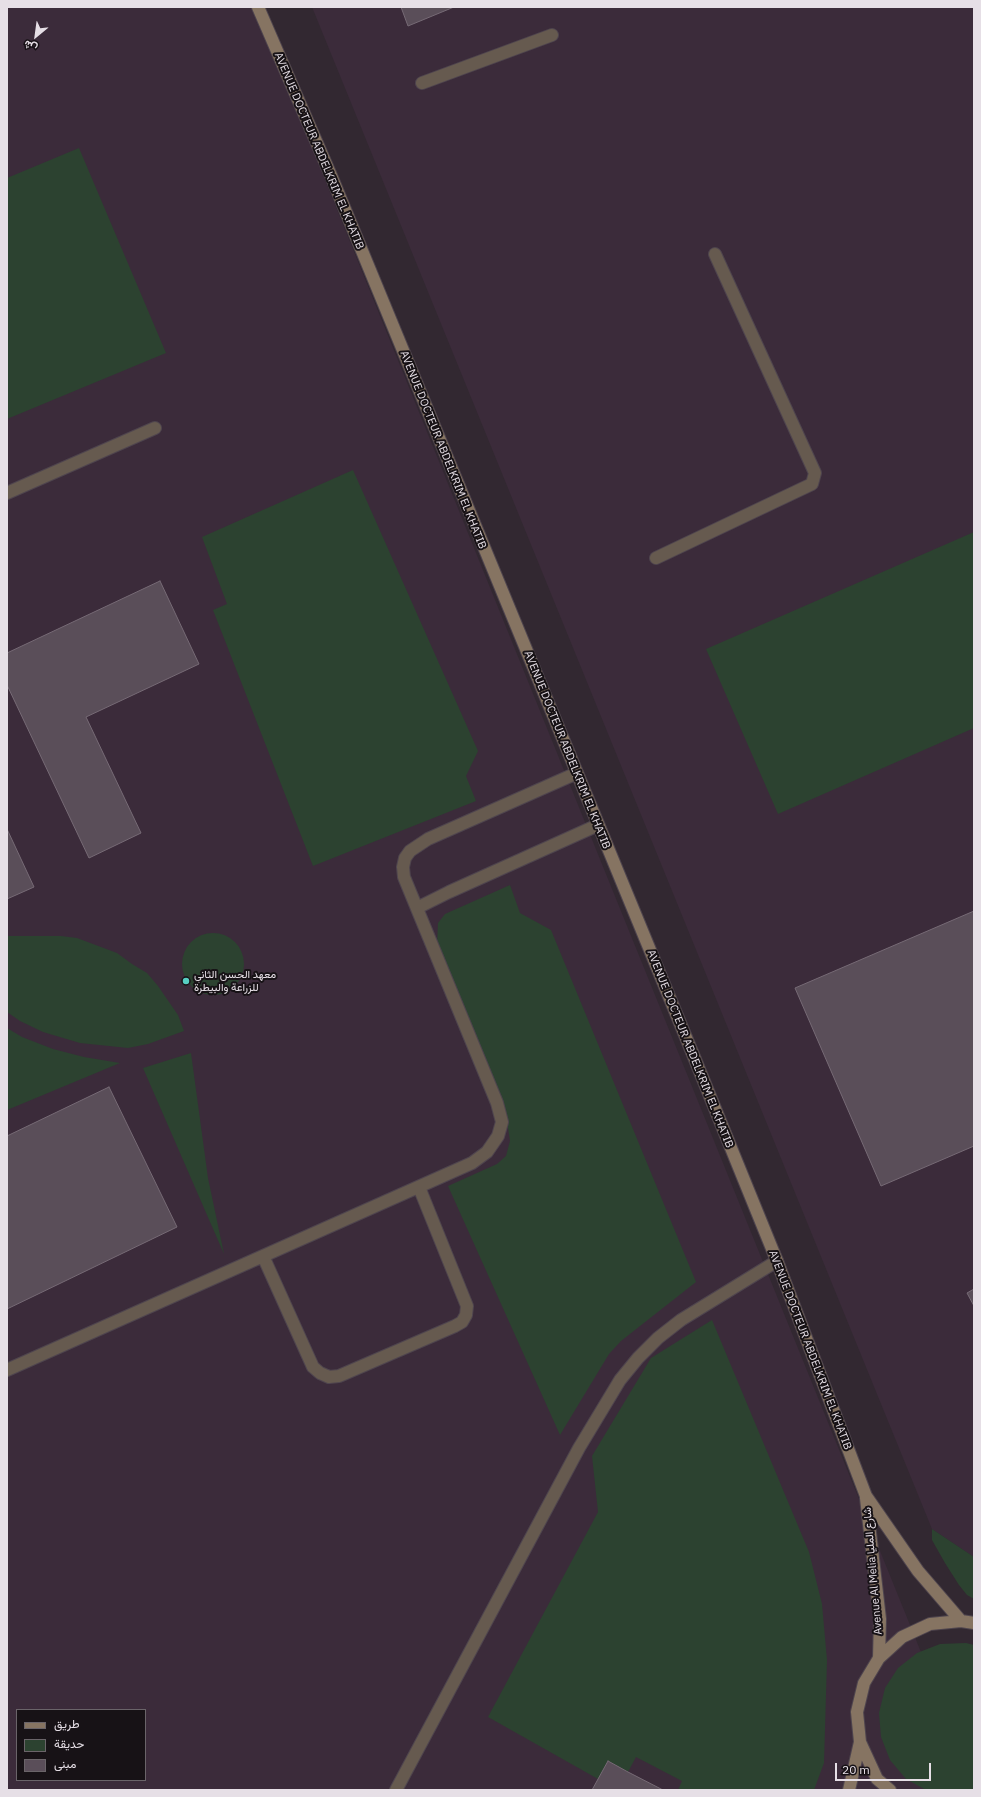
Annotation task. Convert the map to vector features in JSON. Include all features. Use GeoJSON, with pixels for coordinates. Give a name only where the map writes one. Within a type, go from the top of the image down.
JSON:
{"type":"FeatureCollection","features":[{"type":"Feature","properties":{"kind":"street","name":"AVENUE DOCTEUR ABDELKRIM EL KHATIB"},"geometry":{"type":"LineString","coordinates":[[258,7],[332,178],[692,1052],[777,1261],[866,1496]]}},
{"type":"Feature","properties":{"kind":"street","name":"Avenue Al Melia شارع المليا"},"geometry":{"type":"LineString","coordinates":[[866,1496],[918,1571],[961,1621]]}},
{"type":"Feature","properties":{"kind":"street","name":"Avenue Al Melia شارع المليا"},"geometry":{"type":"LineString","coordinates":[[866,1496],[880,1619],[879,1658]]}},
{"type":"Feature","properties":{"kind":"street"},"geometry":{"type":"LineString","coordinates":[[849,1790],[860,1742],[857,1712],[864,1684],[879,1658],[902,1637],[930,1624],[961,1621],[974,1623]]}},
{"type":"Feature","properties":{"kind":"street"},"geometry":{"type":"LineString","coordinates":[[860,1742],[877,1779],[890,1790]]}},
{"type":"Feature","properties":{"kind":"lane"},"geometry":{"type":"LineString","coordinates":[[422,83],[552,35]]}},
{"type":"Feature","properties":{"kind":"lane"},"geometry":{"type":"LineString","coordinates":[[656,558],[812,484],[815,473],[715,254]]}},
{"type":"Feature","properties":{"kind":"lane"},"geometry":{"type":"LineString","coordinates":[[7,493],[155,428]]}},
{"type":"Feature","properties":{"kind":"lane"},"geometry":{"type":"LineString","coordinates":[[7,1370],[472,1163],[487,1152],[498,1136],[502,1122],[497,1103],[404,877],[403,867],[405,858],[410,850],[428,839],[577,772]]}},
{"type":"Feature","properties":{"kind":"lane"},"geometry":{"type":"LineString","coordinates":[[417,908],[598,825]]}},
{"type":"Feature","properties":{"kind":"lane"},"geometry":{"type":"LineString","coordinates":[[263,1256],[313,1367],[320,1373],[329,1377],[339,1376],[455,1326],[462,1322],[466,1315],[467,1306],[419,1186]]}},
{"type":"Feature","properties":{"kind":"lane"},"geometry":{"type":"LineString","coordinates":[[396,1790],[576,1455],[620,1380],[638,1358],[658,1338],[681,1320],[777,1261]]}},
{"type":"Feature","properties":{"kind":"shaded area"},"geometry":{"type":"Polygon","coordinates":[[[7,7],[255,7],[974,1783],[974,1790],[7,1790],[7,7]]]}},
{"type":"Feature","properties":{"kind":"shaded area"},"geometry":{"type":"Polygon","coordinates":[[[312,7],[974,7],[974,1557],[932,1529],[312,7]]]}},
{"type":"Feature","properties":{"kind":"green space"},"geometry":{"type":"Polygon","coordinates":[[[79,148],[166,353],[7,419],[7,178],[79,148]]]}},
{"type":"Feature","properties":{"kind":"green space"},"geometry":{"type":"Polygon","coordinates":[[[353,470],[478,751],[466,776],[476,801],[313,866],[213,610],[227,604],[202,537],[353,470]]]}},
{"type":"Feature","properties":{"kind":"green space"},"geometry":{"type":"Polygon","coordinates":[[[974,532],[974,728],[778,814],[706,649],[974,532]]]}},
{"type":"Feature","properties":{"kind":"green space"},"geometry":{"type":"Polygon","coordinates":[[[510,885],[520,913],[551,930],[696,1282],[621,1341],[609,1354],[560,1435],[448,1186],[497,1164],[506,1156],[510,1141],[508,1128],[437,945],[438,923],[445,914],[510,885]]]}},
{"type":"Feature","properties":{"kind":"green space"},"geometry":{"type":"Polygon","coordinates":[[[207,933],[219,933],[235,942],[242,952],[244,964],[242,976],[235,986],[219,995],[207,995],[196,990],[187,981],[182,970],[182,958],[187,947],[196,938],[207,933]]]}},
{"type":"Feature","properties":{"kind":"green space"},"geometry":{"type":"Polygon","coordinates":[[[7,936],[61,936],[77,938],[117,953],[147,973],[178,1015],[184,1031],[148,1044],[128,1048],[80,1043],[43,1032],[20,1021],[7,1012],[7,936]]]}},
{"type":"Feature","properties":{"kind":"green space"},"geometry":{"type":"Polygon","coordinates":[[[7,1028],[22,1037],[53,1049],[84,1057],[120,1063],[7,1110],[7,1028]]]}},
{"type":"Feature","properties":{"kind":"green space"},"geometry":{"type":"Polygon","coordinates":[[[191,1053],[208,1178],[224,1254],[143,1068],[191,1053]]]}},
{"type":"Feature","properties":{"kind":"green space"},"geometry":{"type":"Polygon","coordinates":[[[712,1320],[809,1552],[822,1604],[827,1660],[824,1763],[814,1790],[678,1790],[682,1781],[636,1757],[628,1772],[608,1761],[598,1779],[488,1717],[598,1512],[592,1456],[651,1358],[712,1320]]]}},
{"type":"Feature","properties":{"kind":"green space"},"geometry":{"type":"Polygon","coordinates":[[[932,1529],[974,1557],[974,1599],[967,1595],[945,1563],[932,1540],[932,1529]]]}},
{"type":"Feature","properties":{"kind":"green space"},"geometry":{"type":"Polygon","coordinates":[[[966,1643],[974,1645],[974,1790],[926,1790],[906,1779],[890,1760],[881,1737],[879,1713],[885,1688],[898,1668],[917,1653],[940,1644],[966,1643]]]}},
{"type":"Feature","properties":{"kind":"building"},"geometry":{"type":"Polygon","coordinates":[[[401,7],[454,7],[408,26],[401,7]]]}},
{"type":"Feature","properties":{"kind":"building"},"geometry":{"type":"Polygon","coordinates":[[[160,581],[199,664],[86,717],[141,833],[89,858],[7,685],[7,653],[160,581]]]}},
{"type":"Feature","properties":{"kind":"building"},"geometry":{"type":"Polygon","coordinates":[[[7,829],[34,887],[7,899],[7,829]]]}},
{"type":"Feature","properties":{"kind":"building"},"geometry":{"type":"Polygon","coordinates":[[[974,911],[974,1146],[881,1186],[795,988],[974,911]]]}},
{"type":"Feature","properties":{"kind":"building"},"geometry":{"type":"Polygon","coordinates":[[[109,1087],[177,1227],[7,1309],[7,1136],[109,1087]]]}},
{"type":"Feature","properties":{"kind":"building"},"geometry":{"type":"Polygon","coordinates":[[[974,1289],[974,1306],[967,1293],[974,1289]]]}},
{"type":"Feature","properties":{"kind":"building"},"geometry":{"type":"Polygon","coordinates":[[[608,1761],[628,1772],[663,1790],[592,1790],[608,1761]]]}},
{"type":"Feature","properties":{"kind":"place","name":"معهد الحسن الثاني للزراعة والبيطرة"},"geometry":{"type":"Point","coordinates":[186,981]}}]}
